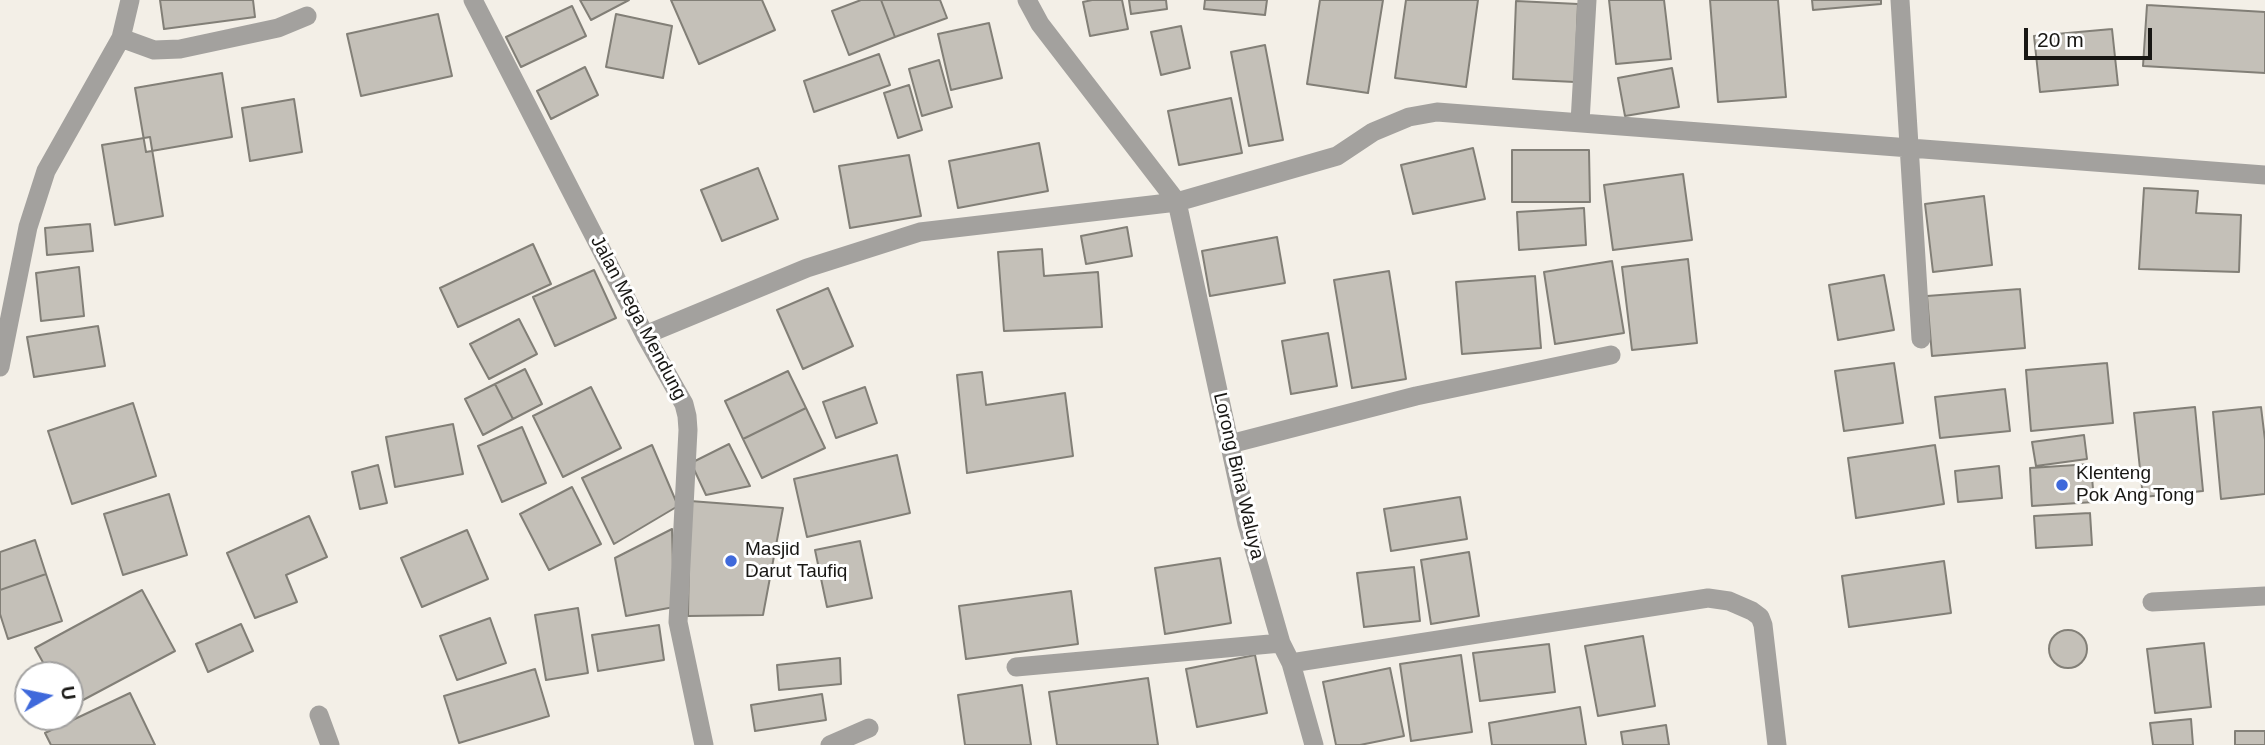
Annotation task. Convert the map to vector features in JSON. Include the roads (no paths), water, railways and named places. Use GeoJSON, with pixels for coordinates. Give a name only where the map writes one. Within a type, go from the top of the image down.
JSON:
{"type":"FeatureCollection","features":[{"type":"Feature","properties":{"kind":"street"},"geometry":{"type":"LineString","coordinates":[[0,367],[28,227],[46,171],[121,38],[130,0]]}},
{"type":"Feature","properties":{"kind":"street","name":"Jalan Mega Mendung"},"geometry":{"type":"LineString","coordinates":[[473,0],[688,416],[678,622],[704,745]]}},
{"type":"Feature","properties":{"kind":"street"},"geometry":{"type":"LineString","coordinates":[[1027,0],[1040,24],[1177,202]]}},
{"type":"Feature","properties":{"kind":"street"},"geometry":{"type":"LineString","coordinates":[[1580,122],[1587,0]]}},
{"type":"Feature","properties":{"kind":"street"},"geometry":{"type":"LineString","coordinates":[[1900,0],[1921,340]]}},
{"type":"Feature","properties":{"kind":"street"},"geometry":{"type":"LineString","coordinates":[[121,38],[154,50],[180,49],[278,28],[307,16]]}},
{"type":"Feature","properties":{"kind":"street"},"geometry":{"type":"LineString","coordinates":[[645,335],[807,268],[920,232],[1177,202],[1336,156],[1373,132],[1409,117],[1437,112],[2265,175]]}},
{"type":"Feature","properties":{"kind":"street","name":"Lorong Bina Waluya"},"geometry":{"type":"LineString","coordinates":[[1177,202],[1247,524],[1281,643],[1292,663],[1314,745]]}},
{"type":"Feature","properties":{"kind":"street"},"geometry":{"type":"LineString","coordinates":[[1230,444],[1416,396],[1611,355]]}},
{"type":"Feature","properties":{"kind":"street"},"geometry":{"type":"LineString","coordinates":[[2152,602],[2265,596]]}},
{"type":"Feature","properties":{"kind":"street"},"geometry":{"type":"LineString","coordinates":[[1292,663],[1708,598],[1729,601],[1752,611],[1760,617],[1763,625],[1777,745]]}},
{"type":"Feature","properties":{"kind":"street"},"geometry":{"type":"LineString","coordinates":[[1016,667],[1281,643]]}},
{"type":"Feature","properties":{"kind":"street"},"geometry":{"type":"LineString","coordinates":[[319,715],[330,745]]}},
{"type":"Feature","properties":{"kind":"street"},"geometry":{"type":"LineString","coordinates":[[830,745],[869,728]]}},
{"type":"Feature","properties":{"kind":"place","name":"Klenteng Pok Ang Tong"},"geometry":{"type":"Point","coordinates":[2062,485]}},
{"type":"Feature","properties":{"kind":"place","name":"Masjid Darut Taufiq"},"geometry":{"type":"Point","coordinates":[731,561]}}]}
